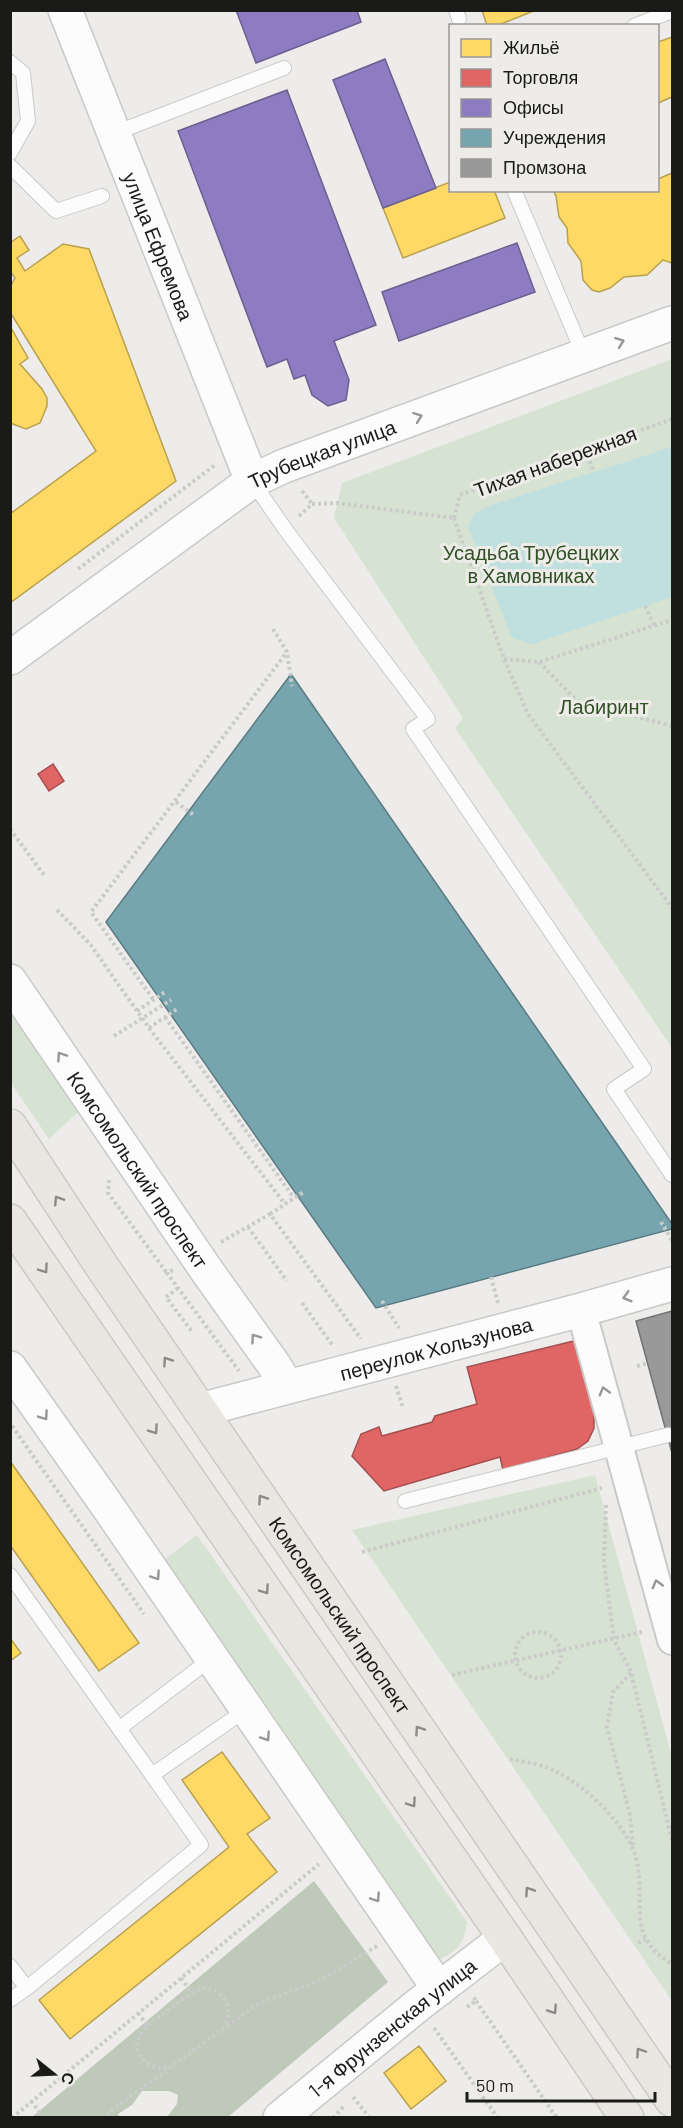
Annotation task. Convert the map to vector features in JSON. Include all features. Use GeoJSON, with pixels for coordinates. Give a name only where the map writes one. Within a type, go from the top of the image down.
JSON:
{"type":"FeatureCollection","features":[{"type":"Feature","properties":{"kind":"main road","name":"Комсомольский проспект"},"geometry":{"type":"LineString","coordinates":[[10,1126],[103,1268],[672,2100]]}},
{"type":"Feature","properties":{"kind":"main road"},"geometry":{"type":"LineString","coordinates":[[10,1221],[627,2118]]}},
{"type":"Feature","properties":{"kind":"street","name":"улица Ефремова"},"geometry":{"type":"LineString","coordinates":[[65,10],[252,481]]}},
{"type":"Feature","properties":{"kind":"street","name":"Трубецкая улица"},"geometry":{"type":"LineString","coordinates":[[10,658],[252,481],[284,466],[672,323]]}},
{"type":"Feature","properties":{"kind":"street","name":"Комсомольский проспект"},"geometry":{"type":"LineString","coordinates":[[10,981],[287,1387]]}},
{"type":"Feature","properties":{"kind":"street","name":"переулок Хользунова"},"geometry":{"type":"LineString","coordinates":[[200,1410],[672,1284]]}},
{"type":"Feature","properties":{"kind":"street"},"geometry":{"type":"LineString","coordinates":[[581,1310],[672,1640]]}},
{"type":"Feature","properties":{"kind":"street"},"geometry":{"type":"LineString","coordinates":[[10,1368],[439,1989]]}},
{"type":"Feature","properties":{"kind":"street","name":"1-я Фрунзенская улица"},"geometry":{"type":"LineString","coordinates":[[280,2118],[505,1938]]}},
{"type":"Feature","properties":{"kind":"lane"},"geometry":{"type":"LineString","coordinates":[[639,24],[672,11]]}},
{"type":"Feature","properties":{"kind":"lane"},"geometry":{"type":"LineString","coordinates":[[10,62],[23,73],[28,122],[10,153]]}},
{"type":"Feature","properties":{"kind":"lane"},"geometry":{"type":"LineString","coordinates":[[115,133],[284,68]]}},
{"type":"Feature","properties":{"kind":"lane"},"geometry":{"type":"LineString","coordinates":[[10,165],[56,211],[102,196]]}},
{"type":"Feature","properties":{"kind":"lane"},"geometry":{"type":"LineString","coordinates":[[515,192],[584,356]]}},
{"type":"Feature","properties":{"kind":"lane"},"geometry":{"type":"LineString","coordinates":[[252,481],[304,555],[428,719],[413,729],[644,1069],[614,1089],[672,1174]]}},
{"type":"Feature","properties":{"kind":"lane"},"geometry":{"type":"LineString","coordinates":[[405,1501],[668,1435]]}},
{"type":"Feature","properties":{"kind":"lane"},"geometry":{"type":"LineString","coordinates":[[10,1575],[201,1845],[10,2000]]}},
{"type":"Feature","properties":{"kind":"lane"},"geometry":{"type":"LineString","coordinates":[[120,1728],[212,1658]]}},
{"type":"Feature","properties":{"kind":"lane"},"geometry":{"type":"LineString","coordinates":[[152,1775],[247,1709]]}},
{"type":"Feature","properties":{"kind":"lane"},"geometry":{"type":"LineString","coordinates":[[10,1966],[27,1988]]}},
{"type":"Feature","properties":{"kind":"path","name":"Тихая набережная"},"geometry":{"type":"LineString","coordinates":[[454,518],[460,495],[672,418]]}},
{"type":"Feature","properties":{"kind":"path"},"geometry":{"type":"LineString","coordinates":[[585,450],[594,472]]}},
{"type":"Feature","properties":{"kind":"path"},"geometry":{"type":"LineString","coordinates":[[77,570],[219,462]]}},
{"type":"Feature","properties":{"kind":"path"},"geometry":{"type":"LineString","coordinates":[[302,491],[312,504],[337,503],[454,518],[504,658],[528,714],[672,908]]}},
{"type":"Feature","properties":{"kind":"path"},"geometry":{"type":"LineString","coordinates":[[645,606],[654,626]]}},
{"type":"Feature","properties":{"kind":"path"},"geometry":{"type":"LineString","coordinates":[[504,658],[538,662],[672,620]]}},
{"type":"Feature","properties":{"kind":"path"},"geometry":{"type":"LineString","coordinates":[[273,629],[287,652],[292,686]]}},
{"type":"Feature","properties":{"kind":"path"},"geometry":{"type":"LineString","coordinates":[[153,999],[91,912],[287,652]]}},
{"type":"Feature","properties":{"kind":"path"},"geometry":{"type":"LineString","coordinates":[[538,662],[577,701],[672,726]]}},
{"type":"Feature","properties":{"kind":"path"},"geometry":{"type":"LineString","coordinates":[[176,802],[195,816]]}},
{"type":"Feature","properties":{"kind":"path"},"geometry":{"type":"LineString","coordinates":[[10,829],[44,875]]}},
{"type":"Feature","properties":{"kind":"path"},"geometry":{"type":"LineString","coordinates":[[57,910],[90,944],[149,1028],[285,1204]]}},
{"type":"Feature","properties":{"kind":"path"},"geometry":{"type":"LineString","coordinates":[[137,1011],[165,992]]}},
{"type":"Feature","properties":{"kind":"path"},"geometry":{"type":"LineString","coordinates":[[114,1036],[171,1000]]}},
{"type":"Feature","properties":{"kind":"path"},"geometry":{"type":"LineString","coordinates":[[149,1028],[177,1009]]}},
{"type":"Feature","properties":{"kind":"path"},"geometry":{"type":"LineString","coordinates":[[165,1017],[294,1198]]}},
{"type":"Feature","properties":{"kind":"path"},"geometry":{"type":"LineString","coordinates":[[242,1374],[167,1274],[305,1191]]}},
{"type":"Feature","properties":{"kind":"path"},"geometry":{"type":"LineString","coordinates":[[270,1214],[362,1341]]}},
{"type":"Feature","properties":{"kind":"path"},"geometry":{"type":"LineString","coordinates":[[661,1222],[672,1240]]}},
{"type":"Feature","properties":{"kind":"path"},"geometry":{"type":"LineString","coordinates":[[248,1227],[287,1281]]}},
{"type":"Feature","properties":{"kind":"path"},"geometry":{"type":"LineString","coordinates":[[491,1277],[498,1303]]}},
{"type":"Feature","properties":{"kind":"path"},"geometry":{"type":"LineString","coordinates":[[178,1288],[166,1297],[194,1334]]}},
{"type":"Feature","properties":{"kind":"path"},"geometry":{"type":"LineString","coordinates":[[382,1301],[400,1330]]}},
{"type":"Feature","properties":{"kind":"path"},"geometry":{"type":"LineString","coordinates":[[302,1303],[330,1342]]}},
{"type":"Feature","properties":{"kind":"path"},"geometry":{"type":"LineString","coordinates":[[637,1366],[648,1363]]}},
{"type":"Feature","properties":{"kind":"path"},"geometry":{"type":"LineString","coordinates":[[394,1380],[403,1408]]}},
{"type":"Feature","properties":{"kind":"path"},"geometry":{"type":"LineString","coordinates":[[362,1552],[606,1487],[604,1563],[614,1640],[631,1672],[672,1839]]}},
{"type":"Feature","properties":{"kind":"path"},"geometry":{"type":"LineString","coordinates":[[452,1674],[614,1640],[646,1631]]}},
{"type":"Feature","properties":{"kind":"path"},"geometry":{"type":"LineString","coordinates":[[537,1632],[552,1636],[561,1650],[559,1664],[555,1671],[543,1678],[528,1677],[522,1673],[515,1660],[517,1644],[529,1634],[537,1632]]}},
{"type":"Feature","properties":{"kind":"path"},"geometry":{"type":"LineString","coordinates":[[631,1672],[613,1692],[608,1727],[630,1815],[633,1851]]}},
{"type":"Feature","properties":{"kind":"path"},"geometry":{"type":"LineString","coordinates":[[510,1759],[554,1770],[586,1791],[616,1822],[633,1851],[637,1863],[639,1913],[645,1939],[662,1958],[672,1964]]}},
{"type":"Feature","properties":{"kind":"path"},"geometry":{"type":"LineString","coordinates":[[12,2118],[322,1862]]}},
{"type":"Feature","properties":{"kind":"path"},"geometry":{"type":"LineString","coordinates":[[638,1943],[645,1939]]}},
{"type":"Feature","properties":{"kind":"path"},"geometry":{"type":"LineString","coordinates":[[101,2118],[255,2004],[321,1980],[378,1946]]}},
{"type":"Feature","properties":{"kind":"path"},"geometry":{"type":"LineString","coordinates":[[181,1978],[192,1993]]}},
{"type":"Feature","properties":{"kind":"path"},"geometry":{"type":"LineString","coordinates":[[174,2064],[163,2068],[151,2066],[141,2058],[137,2047],[139,2035],[147,2025],[192,1993],[203,1988],[215,1990],[225,1998],[229,2009],[227,2021],[220,2031]]}},
{"type":"Feature","properties":{"kind":"path"},"geometry":{"type":"LineString","coordinates":[[476,2001],[557,2118]]}},
{"type":"Feature","properties":{"kind":"path"},"geometry":{"type":"LineString","coordinates":[[138,2013],[147,2025]]}},
{"type":"Feature","properties":{"kind":"path"},"geometry":{"type":"LineString","coordinates":[[430,2023],[498,2118]]}},
{"type":"Feature","properties":{"kind":"path"},"geometry":{"type":"LineString","coordinates":[[353,2097],[370,2118]]}},
{"type":"Feature","properties":{"kind":"path"},"geometry":{"type":"LineString","coordinates":[[30,2101],[44,2118]]}},
{"type":"Feature","properties":{"kind":"green space","name":"Усадьба Трубецких в Хамовниках"},"geometry":{"type":"Polygon","coordinates":[[[672,359],[672,1048],[455,728],[463,718],[334,518],[342,483],[672,359]]]}},
{"type":"Feature","properties":{"kind":"green space"},"geometry":{"type":"Polygon","coordinates":[[[10,1001],[85,1106],[49,1139],[11,1083],[10,1001]]]}},
{"type":"Feature","properties":{"kind":"green space"},"geometry":{"type":"Polygon","coordinates":[[[595,1475],[672,1757],[672,2001],[352,1530],[595,1475]]]}},
{"type":"Feature","properties":{"kind":"green space"},"geometry":{"type":"Polygon","coordinates":[[[197,1535],[467,1922],[461,1942],[448,1955],[434,1961],[158,1564],[197,1535]]]}},
{"type":"Feature","properties":{"kind":"green space"},"geometry":{"type":"Polygon","coordinates":[[[314,1881],[388,1982],[228,2117],[167,2117],[177,2104],[178,2095],[169,2091],[142,2091],[132,2105],[118,2114],[119,2117],[32,2117],[314,1881]]]}},
{"type":"Feature","properties":{"kind":"water"},"geometry":{"type":"Polygon","coordinates":[[[672,447],[672,597],[532,644],[512,638],[468,527],[474,514],[491,505],[672,447]]]}},
{"type":"Feature","properties":{"kind":"building: Жильё"},"geometry":{"type":"Polygon","coordinates":[[[482,10],[536,10],[501,24],[486,24],[482,10]]]}},
{"type":"Feature","properties":{"kind":"building: Жильё"},"geometry":{"type":"Polygon","coordinates":[[[672,37],[672,97],[659,103],[659,42],[672,37]]]}},
{"type":"Feature","properties":{"kind":"building: Жильё"},"geometry":{"type":"Polygon","coordinates":[[[672,173],[672,263],[663,260],[647,275],[624,277],[610,288],[599,292],[592,290],[583,280],[581,261],[568,243],[567,228],[559,217],[554,192],[659,192],[659,179],[672,173]]]}},
{"type":"Feature","properties":{"kind":"building: Жильё"},"geometry":{"type":"Polygon","coordinates":[[[449,182],[449,192],[495,192],[505,218],[403,258],[383,208],[449,182]]]}},
{"type":"Feature","properties":{"kind":"building: Жильё"},"geometry":{"type":"Polygon","coordinates":[[[20,236],[29,250],[17,258],[25,271],[63,244],[89,249],[176,481],[10,603],[10,514],[96,451],[10,312],[10,287],[15,278],[10,271],[10,243],[20,236]]]}},
{"type":"Feature","properties":{"kind":"building: Жильё"},"geometry":{"type":"Polygon","coordinates":[[[10,326],[28,358],[20,364],[47,398],[47,406],[40,423],[26,429],[10,423],[10,326]]]}},
{"type":"Feature","properties":{"kind":"building: Жильё"},"geometry":{"type":"Polygon","coordinates":[[[10,1461],[139,1643],[99,1671],[10,1545],[10,1461]]]}},
{"type":"Feature","properties":{"kind":"building: Жильё"},"geometry":{"type":"Polygon","coordinates":[[[10,1638],[21,1653],[10,1661],[10,1638]]]}},
{"type":"Feature","properties":{"kind":"building: Жильё"},"geometry":{"type":"Polygon","coordinates":[[[222,1752],[270,1818],[247,1834],[277,1872],[70,2039],[39,2000],[229,1847],[182,1780],[222,1752]]]}},
{"type":"Feature","properties":{"kind":"building: Жильё"},"geometry":{"type":"Polygon","coordinates":[[[419,2046],[446,2081],[411,2109],[384,2073],[419,2046]]]}},
{"type":"Feature","properties":{"kind":"building: Торговля"},"geometry":{"type":"Polygon","coordinates":[[[53,764],[64,781],[49,791],[38,774],[53,764]]]}},
{"type":"Feature","properties":{"kind":"building: Торговля"},"geometry":{"type":"Polygon","coordinates":[[[574,1341],[594,1412],[594,1428],[588,1441],[577,1449],[503,1470],[500,1457],[384,1491],[352,1456],[361,1434],[379,1427],[382,1436],[432,1422],[435,1416],[477,1404],[467,1367],[574,1341]]]}},
{"type":"Feature","properties":{"kind":"building: Офисы"},"geometry":{"type":"Polygon","coordinates":[[[236,10],[357,10],[361,22],[256,63],[236,10]]]}},
{"type":"Feature","properties":{"kind":"building: Офисы"},"geometry":{"type":"Polygon","coordinates":[[[385,59],[436,188],[383,208],[333,80],[385,59]]]}},
{"type":"Feature","properties":{"kind":"building: Офисы"},"geometry":{"type":"Polygon","coordinates":[[[287,90],[376,325],[334,341],[349,380],[346,400],[328,406],[312,395],[305,375],[294,379],[287,359],[267,367],[178,131],[287,90]]]}},
{"type":"Feature","properties":{"kind":"building: Офисы"},"geometry":{"type":"Polygon","coordinates":[[[517,243],[535,292],[399,341],[382,292],[517,243]]]}},
{"type":"Feature","properties":{"kind":"building: Учреждения"},"geometry":{"type":"Polygon","coordinates":[[[291,674],[672,1224],[672,1229],[376,1308],[106,922],[291,674]]]}},
{"type":"Feature","properties":{"kind":"building: Промзона"},"geometry":{"type":"Polygon","coordinates":[[[672,1311],[672,1453],[636,1321],[672,1311]]]}},
{"type":"Feature","properties":{"kind":"park label","name":"Лабиринт"},"geometry":{"type":"Point","coordinates":[604,706]}}]}
